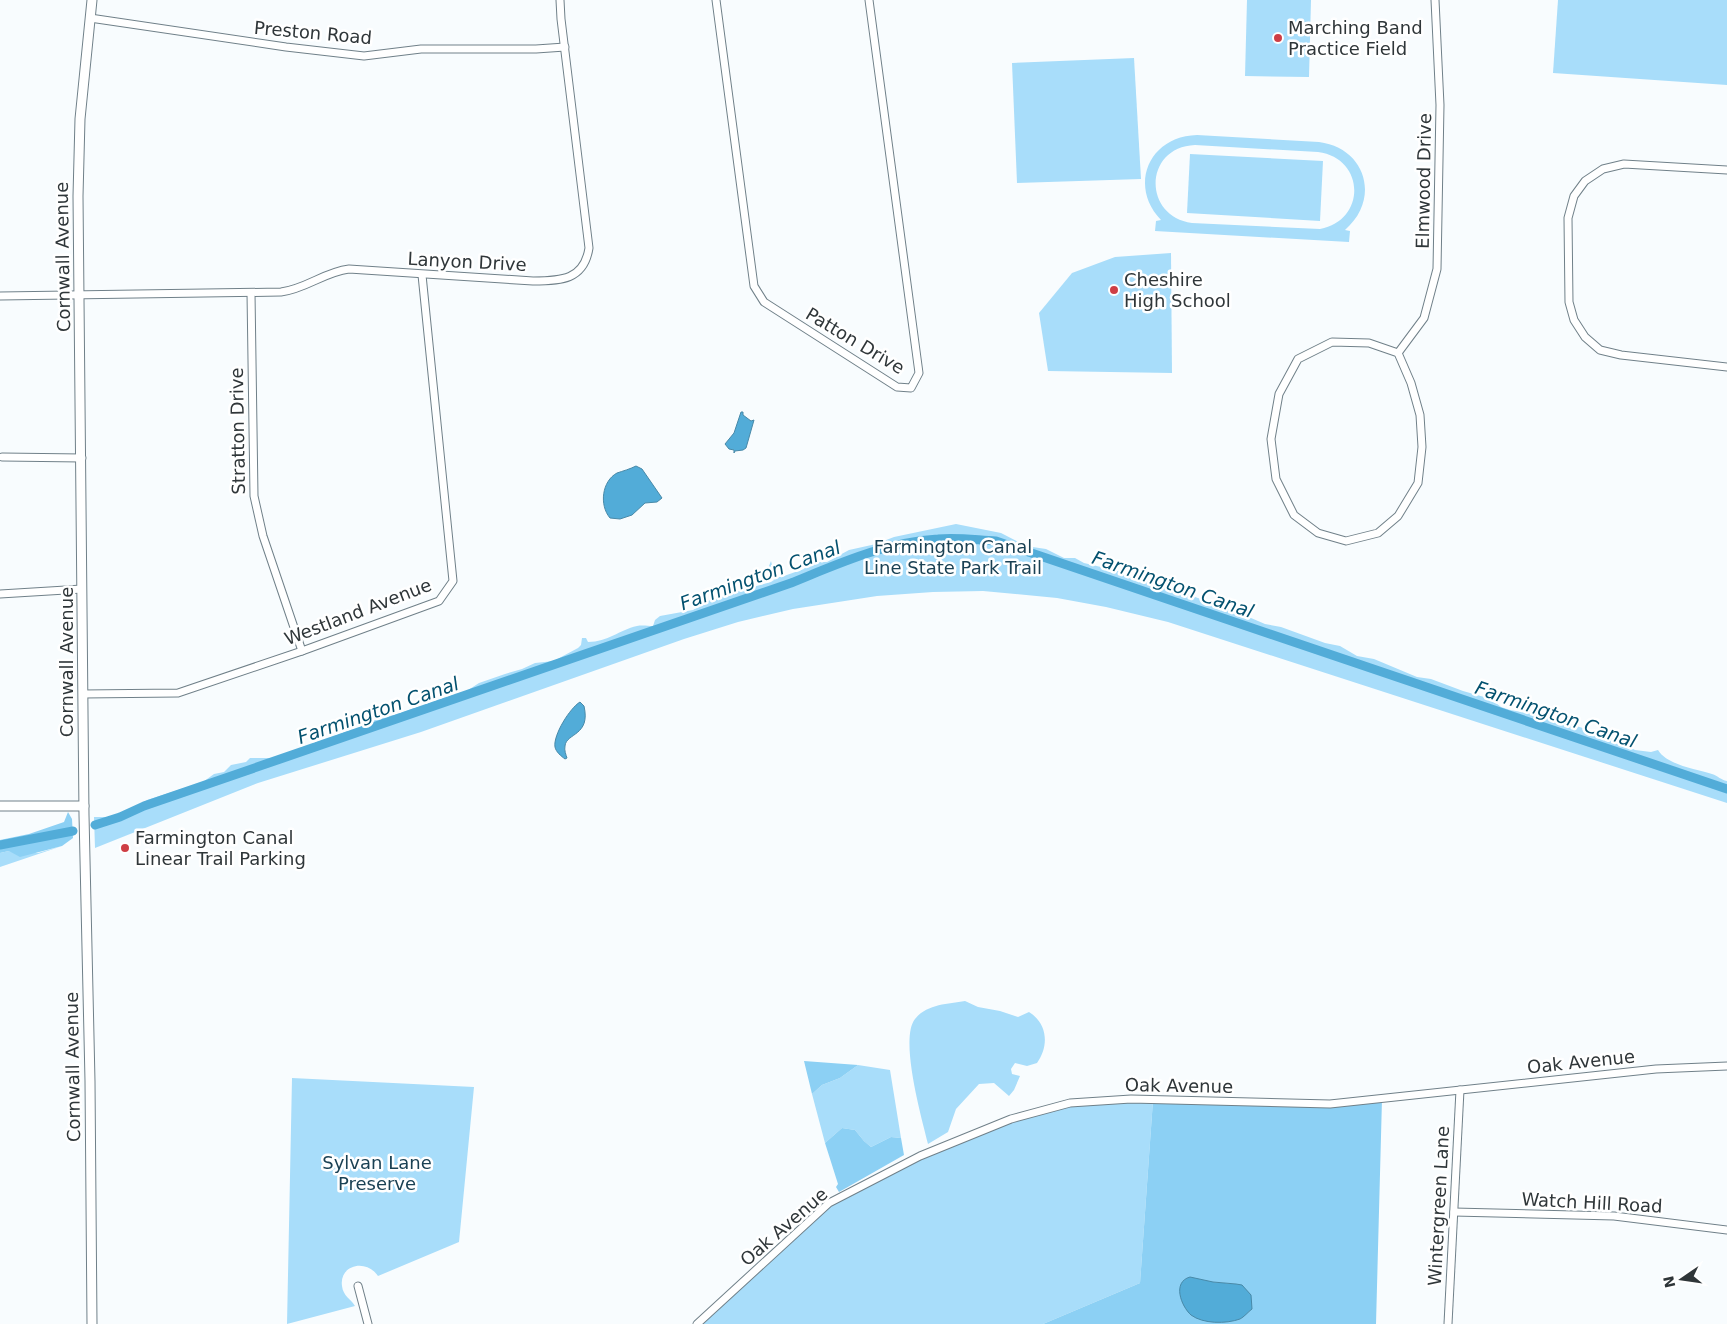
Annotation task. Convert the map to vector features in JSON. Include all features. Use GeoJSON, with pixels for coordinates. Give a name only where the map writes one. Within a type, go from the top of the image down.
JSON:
{"type":"FeatureCollection","features":[{"type":"Feature","properties":{"kind":"street","name":"Cornwall Avenue"},"geometry":{"type":"LineString","coordinates":[[92,0],[78,146],[84,806],[90,1072],[92,1324]]}},
{"type":"Feature","properties":{"kind":"street","name":"Lanyon Drive"},"geometry":{"type":"LineString","coordinates":[[0,296],[292,291],[329,274],[349,270],[549,281],[568,278],[584,266],[589,248],[560,0]]}},
{"type":"Feature","properties":{"kind":"street","name":"Patton Drive"},"geometry":{"type":"LineString","coordinates":[[716,0],[754,286],[764,302],[897,387],[911,388],[919,373],[869,0]]}},
{"type":"Feature","properties":{"kind":"street","name":"Elmwood Drive"},"geometry":{"type":"LineString","coordinates":[[1398,353],[1424,318],[1437,269],[1440,105],[1435,0]]}},
{"type":"Feature","properties":{"kind":"street","name":"Preston Road"},"geometry":{"type":"LineString","coordinates":[[90,18],[286,47],[364,56],[421,49],[536,49],[564,46]]}},
{"type":"Feature","properties":{"kind":"street"},"geometry":{"type":"LineString","coordinates":[[1727,170],[1624,164],[1602,169],[1585,180],[1574,196],[1568,218],[1568,236],[1569,302],[1572,314],[1586,337],[1600,350],[1620,355],[1727,367]]}},
{"type":"Feature","properties":{"kind":"street","name":"Westland Avenue"},"geometry":{"type":"LineString","coordinates":[[83,694],[178,692],[440,601],[453,581],[422,275]]}},
{"type":"Feature","properties":{"kind":"street","name":"Stratton Drive"},"geometry":{"type":"LineString","coordinates":[[251,293],[254,496],[263,536],[302,650]]}},
{"type":"Feature","properties":{"kind":"street"},"geometry":{"type":"LineString","coordinates":[[1332,342],[1369,343],[1398,353],[1411,383],[1420,414],[1422,447],[1418,483],[1398,516],[1378,533],[1346,540],[1318,533],[1294,515],[1276,479],[1271,439],[1279,394],[1298,359],[1332,342]]}},
{"type":"Feature","properties":{"kind":"street"},"geometry":{"type":"LineString","coordinates":[[2,457],[82,458]]}},
{"type":"Feature","properties":{"kind":"street"},"geometry":{"type":"LineString","coordinates":[[0,594],[82,589]]}},
{"type":"Feature","properties":{"kind":"street"},"geometry":{"type":"LineString","coordinates":[[0,806],[84,806]]}},
{"type":"Feature","properties":{"kind":"street","name":"Oak Avenue"},"geometry":{"type":"LineString","coordinates":[[697,1324],[829,1203],[920,1156],[1011,1119],[1070,1104],[1131,1099],[1330,1104],[1656,1069],[1727,1066]]}},
{"type":"Feature","properties":{"kind":"street","name":"Wintergreen Lane"},"geometry":{"type":"LineString","coordinates":[[1448,1324],[1460,1090]]}},
{"type":"Feature","properties":{"kind":"street","name":"Watch Hill Road"},"geometry":{"type":"LineString","coordinates":[[1454,1212],[1614,1216],[1727,1230]]}},
{"type":"Feature","properties":{"kind":"street"},"geometry":{"type":"LineString","coordinates":[[358,1286],[368,1324]]}},
{"type":"Feature","properties":{"kind":"green space","name":"Marching Band Practice Field"},"geometry":{"type":"Polygon","coordinates":[[[1247,0],[1311,0],[1309,77],[1245,76],[1247,0]]]}},
{"type":"Feature","properties":{"kind":"green space"},"geometry":{"type":"Polygon","coordinates":[[[1558,0],[1727,0],[1727,85],[1553,73],[1558,0]]]}},
{"type":"Feature","properties":{"kind":"green space"},"geometry":{"type":"Polygon","coordinates":[[[1134,58],[1141,179],[1017,183],[1012,63],[1134,58]]]}},
{"type":"Feature","properties":{"kind":"green space"},"geometry":{"type":"Polygon","coordinates":[[[1197,135],[1319,142],[1335,146],[1348,154],[1357,164],[1363,177],[1365,190],[1363,204],[1356,218],[1345,230],[1350,231],[1349,242],[1155,231],[1156,221],[1161,220],[1151,207],[1146,193],[1145,178],[1149,165],[1156,153],[1166,144],[1180,138],[1197,135]],[[1195,145],[1178,149],[1166,157],[1158,169],[1156,182],[1158,196],[1164,208],[1176,218],[1192,223],[1320,229],[1335,223],[1346,214],[1352,202],[1354,189],[1352,177],[1345,165],[1334,157],[1318,152],[1195,145]]]}},
{"type":"Feature","properties":{"kind":"green space"},"geometry":{"type":"Polygon","coordinates":[[[1190,154],[1323,161],[1320,221],[1187,213],[1190,154]]]}},
{"type":"Feature","properties":{"kind":"green space"},"geometry":{"type":"Polygon","coordinates":[[[1171,253],[1172,373],[1048,371],[1039,313],[1072,273],[1115,257],[1171,253]]]}},
{"type":"Feature","properties":{"kind":"green space","name":"Farmington Canal Line State Park Trail"},"geometry":{"type":"Polygon","coordinates":[[[956,524],[1001,533],[1026,546],[1046,549],[1064,558],[1075,558],[1084,563],[1122,572],[1153,583],[1164,584],[1188,592],[1195,597],[1265,624],[1281,627],[1325,643],[1340,646],[1357,656],[1374,659],[1417,677],[1431,679],[1491,699],[1501,707],[1510,710],[1550,717],[1615,739],[1635,750],[1651,752],[1658,750],[1662,755],[1675,763],[1712,774],[1727,781],[1727,803],[1168,622],[1106,607],[1057,598],[983,591],[933,592],[877,596],[793,609],[738,622],[684,639],[421,732],[258,783],[95,848],[94,817],[123,815],[147,800],[203,782],[214,774],[224,772],[231,765],[246,762],[250,758],[273,758],[319,743],[345,732],[359,729],[375,720],[459,696],[479,683],[535,663],[554,661],[578,648],[581,645],[582,638],[586,638],[588,642],[602,640],[637,626],[653,626],[655,620],[660,616],[693,610],[713,598],[771,582],[774,580],[769,566],[771,561],[775,577],[781,577],[804,569],[808,558],[811,558],[814,562],[827,562],[849,550],[876,544],[894,537],[956,524]]]}},
{"type":"Feature","properties":{"kind":"green space"},"geometry":{"type":"Polygon","coordinates":[[[62,846],[0,867],[0,853],[9,851],[38,853],[62,846]]]}},
{"type":"Feature","properties":{"kind":"green space"},"geometry":{"type":"Polygon","coordinates":[[[965,1001],[978,1007],[1018,1017],[1029,1012],[1040,1023],[1045,1036],[1045,1043],[1037,1063],[1027,1066],[1015,1063],[1011,1069],[1012,1074],[1020,1076],[1009,1096],[994,1083],[979,1084],[956,1109],[948,1132],[928,1144],[910,1061],[909,1043],[911,1029],[915,1019],[925,1010],[965,1001]]]}},
{"type":"Feature","properties":{"kind":"green space"},"geometry":{"type":"Polygon","coordinates":[[[858,1065],[890,1070],[901,1138],[891,1137],[871,1147],[855,1130],[842,1128],[825,1143],[812,1094],[822,1085],[840,1078],[858,1065]]]}},
{"type":"Feature","properties":{"kind":"green space","name":"Sylvan Lane Preserve"},"geometry":{"type":"Polygon","coordinates":[[[292,1078],[474,1087],[459,1242],[378,1276],[367,1267],[354,1266],[345,1273],[342,1279],[342,1286],[345,1295],[355,1306],[287,1324],[292,1078]]]}},
{"type":"Feature","properties":{"kind":"green space"},"geometry":{"type":"Polygon","coordinates":[[[1153,1100],[1140,1283],[1043,1324],[697,1324],[829,1203],[920,1156],[1011,1119],[1070,1103],[1153,1100]]]}},
{"type":"Feature","properties":{"kind":"shaded area"},"geometry":{"type":"Polygon","coordinates":[[[741,412],[751,421],[754,420],[746,448],[734,453],[734,450],[729,449],[725,444],[734,433],[741,412]]]}},
{"type":"Feature","properties":{"kind":"shaded area"},"geometry":{"type":"Polygon","coordinates":[[[636,466],[642,469],[662,498],[657,502],[645,503],[632,515],[620,519],[610,518],[604,507],[605,487],[617,473],[636,466]]]}},
{"type":"Feature","properties":{"kind":"shaded area"},"geometry":{"type":"Polygon","coordinates":[[[580,702],[584,706],[584,723],[578,732],[566,742],[567,758],[565,759],[556,749],[555,742],[559,729],[567,716],[580,702]]]}},
{"type":"Feature","properties":{"kind":"shaded area"},"geometry":{"type":"Polygon","coordinates":[[[68,812],[72,819],[73,838],[62,846],[20,857],[9,851],[0,853],[0,840],[29,834],[64,822],[68,812]]]}},
{"type":"Feature","properties":{"kind":"shaded area"},"geometry":{"type":"Polygon","coordinates":[[[804,1061],[858,1065],[840,1078],[822,1085],[812,1094],[804,1061]]]}},
{"type":"Feature","properties":{"kind":"shaded area"},"geometry":{"type":"Polygon","coordinates":[[[1382,1099],[1376,1324],[1043,1324],[1140,1283],[1153,1100],[1330,1104],[1382,1099]],[[1213,1282],[1224,1322],[1240,1319],[1252,1309],[1236,1284],[1213,1282]]]}},
{"type":"Feature","properties":{"kind":"shaded area"},"geometry":{"type":"Polygon","coordinates":[[[842,1128],[855,1130],[871,1147],[891,1137],[901,1138],[904,1155],[839,1192],[836,1187],[838,1184],[825,1143],[842,1128]]]}},
{"type":"Feature","properties":{"kind":"shaded area"},"geometry":{"type":"Polygon","coordinates":[[[1190,1277],[1242,1285],[1251,1295],[1252,1309],[1240,1319],[1228,1322],[1208,1322],[1196,1318],[1187,1311],[1180,1294],[1181,1284],[1190,1277]]]}},
{"type":"Feature","properties":{"kind":"waterway","name":"Farmington Canal"},"geometry":{"type":"LineString","coordinates":[[95,825],[120,817],[144,806],[791,583],[863,555],[900,544],[945,538],[996,541],[1727,789]]}},
{"type":"Feature","properties":{"kind":"waterway","name":"Farmington Canal"},"geometry":{"type":"LineString","coordinates":[[0,845],[73,831]]}},
{"type":"Feature","properties":{"kind":"place","name":"Marching Band Practice Field"},"geometry":{"type":"Point","coordinates":[1278,38]}},
{"type":"Feature","properties":{"kind":"place","name":"Cheshire High School"},"geometry":{"type":"Point","coordinates":[1114,290]}},
{"type":"Feature","properties":{"kind":"place","name":"Farmington Canal Linear Trail Parking"},"geometry":{"type":"Point","coordinates":[125,848]}}]}
